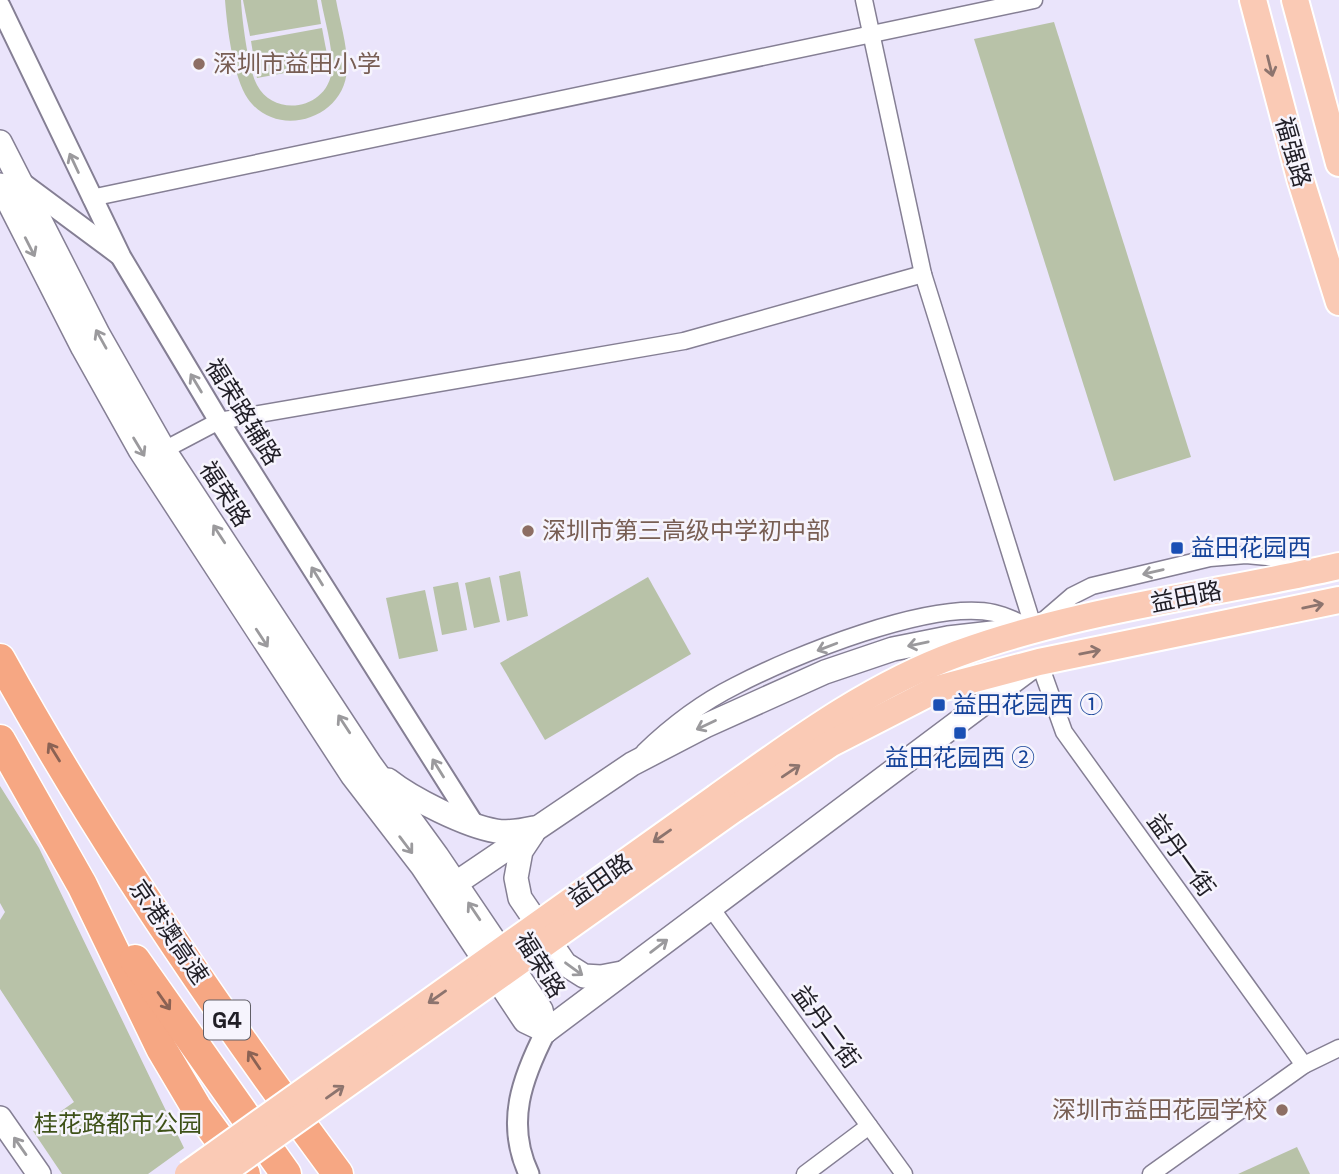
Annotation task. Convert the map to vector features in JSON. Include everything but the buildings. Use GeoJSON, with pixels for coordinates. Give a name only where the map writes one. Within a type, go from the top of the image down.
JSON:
{"type":"FeatureCollection","features":[{"type":"Feature","properties":{"kind":"highway","name":"京港澳高速"},"geometry":{"type":"LineString","coordinates":[[0,659],[122,861],[264,1074],[338,1174]]}},
{"type":"Feature","properties":{"kind":"highway","name":"G4"},"geometry":{"type":"LineString","coordinates":[[0,740],[82,885]]}},
{"type":"Feature","properties":{"kind":"highway","name":"京港澳高速"},"geometry":{"type":"LineString","coordinates":[[82,885],[286,1174]]}},
{"type":"Feature","properties":{"kind":"highway"},"geometry":{"type":"LineString","coordinates":[[82,885],[162,1048],[195,1108],[245,1174]]}},
{"type":"Feature","properties":{"kind":"main road","name":"福强路"},"geometry":{"type":"LineString","coordinates":[[1253,0],[1300,178],[1339,302]]}},
{"type":"Feature","properties":{"kind":"main road","name":"福强路"},"geometry":{"type":"LineString","coordinates":[[1295,0],[1339,163]]}},
{"type":"Feature","properties":{"kind":"main road","name":"福荣路"},"geometry":{"type":"LineString","coordinates":[[0,142],[10,183],[83,348],[141,450],[352,775],[422,866],[447,888]]}},
{"type":"Feature","properties":{"kind":"main road","name":"福荣路"},"geometry":{"type":"LineString","coordinates":[[10,183],[164,450],[370,764],[447,888],[541,1010],[545,1031]]}},
{"type":"Feature","properties":{"kind":"main road"},"geometry":{"type":"LineString","coordinates":[[1327,569],[1339,555]]}},
{"type":"Feature","properties":{"kind":"main road","name":"益田路"},"geometry":{"type":"LineString","coordinates":[[447,888],[632,764],[705,726],[825,672],[893,649],[948,638],[1034,629],[1327,569]]}},
{"type":"Feature","properties":{"kind":"main road","name":"益田路"},"geometry":{"type":"LineString","coordinates":[[188,1174],[726,803],[830,744],[937,689],[1039,662],[1339,600]]}},
{"type":"Feature","properties":{"kind":"main road","name":"益田路"},"geometry":{"type":"LineString","coordinates":[[220,1174],[726,803],[848,707],[956,654],[1034,629]]}},
{"type":"Feature","properties":{"kind":"main road","name":"益田路"},"geometry":{"type":"LineString","coordinates":[[545,1031],[1039,662]]}},
{"type":"Feature","properties":{"kind":"main road"},"geometry":{"type":"LineString","coordinates":[[370,764],[391,783],[475,826],[514,832],[537,828]]}},
{"type":"Feature","properties":{"kind":"main road"},"geometry":{"type":"LineString","coordinates":[[537,828],[521,851],[516,878],[520,898],[565,964],[584,976],[601,977],[624,972]]}},
{"type":"Feature","properties":{"kind":"main road"},"geometry":{"type":"LineString","coordinates":[[0,1118],[39,1174]]}},
{"type":"Feature","properties":{"kind":"street"},"geometry":{"type":"LineString","coordinates":[[864,0],[923,274],[1034,629]]}},
{"type":"Feature","properties":{"kind":"street"},"geometry":{"type":"LineString","coordinates":[[91,198],[1034,0]]}},
{"type":"Feature","properties":{"kind":"street","name":"福荣路辅路"},"geometry":{"type":"LineString","coordinates":[[0,6],[121,257],[219,421],[475,826]]}},
{"type":"Feature","properties":{"kind":"street"},"geometry":{"type":"LineString","coordinates":[[10,183],[121,257]]}},
{"type":"Feature","properties":{"kind":"street"},"geometry":{"type":"LineString","coordinates":[[164,450],[219,421],[684,341],[923,274]]}},
{"type":"Feature","properties":{"kind":"street","name":"益丹一街"},"geometry":{"type":"LineString","coordinates":[[1039,662],[1064,732],[1304,1065]]}},
{"type":"Feature","properties":{"kind":"street","name":"益丹二街"},"geometry":{"type":"LineString","coordinates":[[710,908],[904,1174]]}},
{"type":"Feature","properties":{"kind":"street"},"geometry":{"type":"LineString","coordinates":[[529,1174],[516,1137],[518,1100],[529,1064],[545,1031]]}},
{"type":"Feature","properties":{"kind":"street"},"geometry":{"type":"LineString","coordinates":[[1151,1174],[1304,1065],[1339,1048]]}},
{"type":"Feature","properties":{"kind":"street"},"geometry":{"type":"LineString","coordinates":[[805,1174],[869,1126]]}},
{"type":"Feature","properties":{"kind":"green space"},"geometry":{"type":"Polygon","coordinates":[[[225,0],[241,0],[248,56],[257,85],[265,96],[276,102],[300,105],[312,101],[329,83],[331,52],[321,0],[336,0],[345,43],[347,69],[343,86],[335,101],[308,118],[292,121],[275,119],[260,112],[248,99],[238,78],[229,37],[225,0]]]}},
{"type":"Feature","properties":{"kind":"green space"},"geometry":{"type":"Polygon","coordinates":[[[243,0],[317,0],[321,24],[250,36],[243,0]]]}},
{"type":"Feature","properties":{"kind":"green space"},"geometry":{"type":"Polygon","coordinates":[[[1054,22],[1191,457],[1114,481],[974,39],[1054,22]]]}},
{"type":"Feature","properties":{"kind":"green space"},"geometry":{"type":"Polygon","coordinates":[[[322,28],[329,65],[257,78],[251,41],[322,28]]]}},
{"type":"Feature","properties":{"kind":"green space"},"geometry":{"type":"Polygon","coordinates":[[[520,571],[528,616],[507,621],[499,576],[520,571]]]}},
{"type":"Feature","properties":{"kind":"green space"},"geometry":{"type":"Polygon","coordinates":[[[490,577],[500,622],[474,628],[465,583],[490,577]]]}},
{"type":"Feature","properties":{"kind":"green space"},"geometry":{"type":"Polygon","coordinates":[[[648,577],[691,654],[545,740],[500,663],[648,577]]]}},
{"type":"Feature","properties":{"kind":"green space"},"geometry":{"type":"Polygon","coordinates":[[[458,582],[467,630],[442,635],[433,587],[458,582]]]}},
{"type":"Feature","properties":{"kind":"green space"},"geometry":{"type":"Polygon","coordinates":[[[425,590],[438,651],[399,659],[386,598],[425,590]]]}},
{"type":"Feature","properties":{"kind":"green space","name":"桂花路都市公园"},"geometry":{"type":"Polygon","coordinates":[[[0,786],[39,848],[184,1148],[148,1174],[62,1174],[33,1131],[74,1102],[0,989],[0,920],[5,912],[0,903],[0,786]]]}},
{"type":"Feature","properties":{"kind":"green space"},"geometry":{"type":"Polygon","coordinates":[[[1297,1147],[1310,1174],[1238,1174],[1297,1147]]]}},
{"type":"Feature","properties":{"kind":"place","name":"深圳市益田小学"},"geometry":{"type":"Point","coordinates":[199,64]}},
{"type":"Feature","properties":{"kind":"place","name":"深圳市第三高级中学初中部"},"geometry":{"type":"Point","coordinates":[528,531]}},
{"type":"Feature","properties":{"kind":"place","name":"益田花园西"},"geometry":{"type":"Point","coordinates":[1177,548]}},
{"type":"Feature","properties":{"kind":"place","name":"益田花园西 ①"},"geometry":{"type":"Point","coordinates":[939,705]}},
{"type":"Feature","properties":{"kind":"place","name":"益田花园西 ②"},"geometry":{"type":"Point","coordinates":[960,733]}},
{"type":"Feature","properties":{"kind":"place","name":"深圳市益田花园学校"},"geometry":{"type":"Point","coordinates":[1282,1110]}}]}
